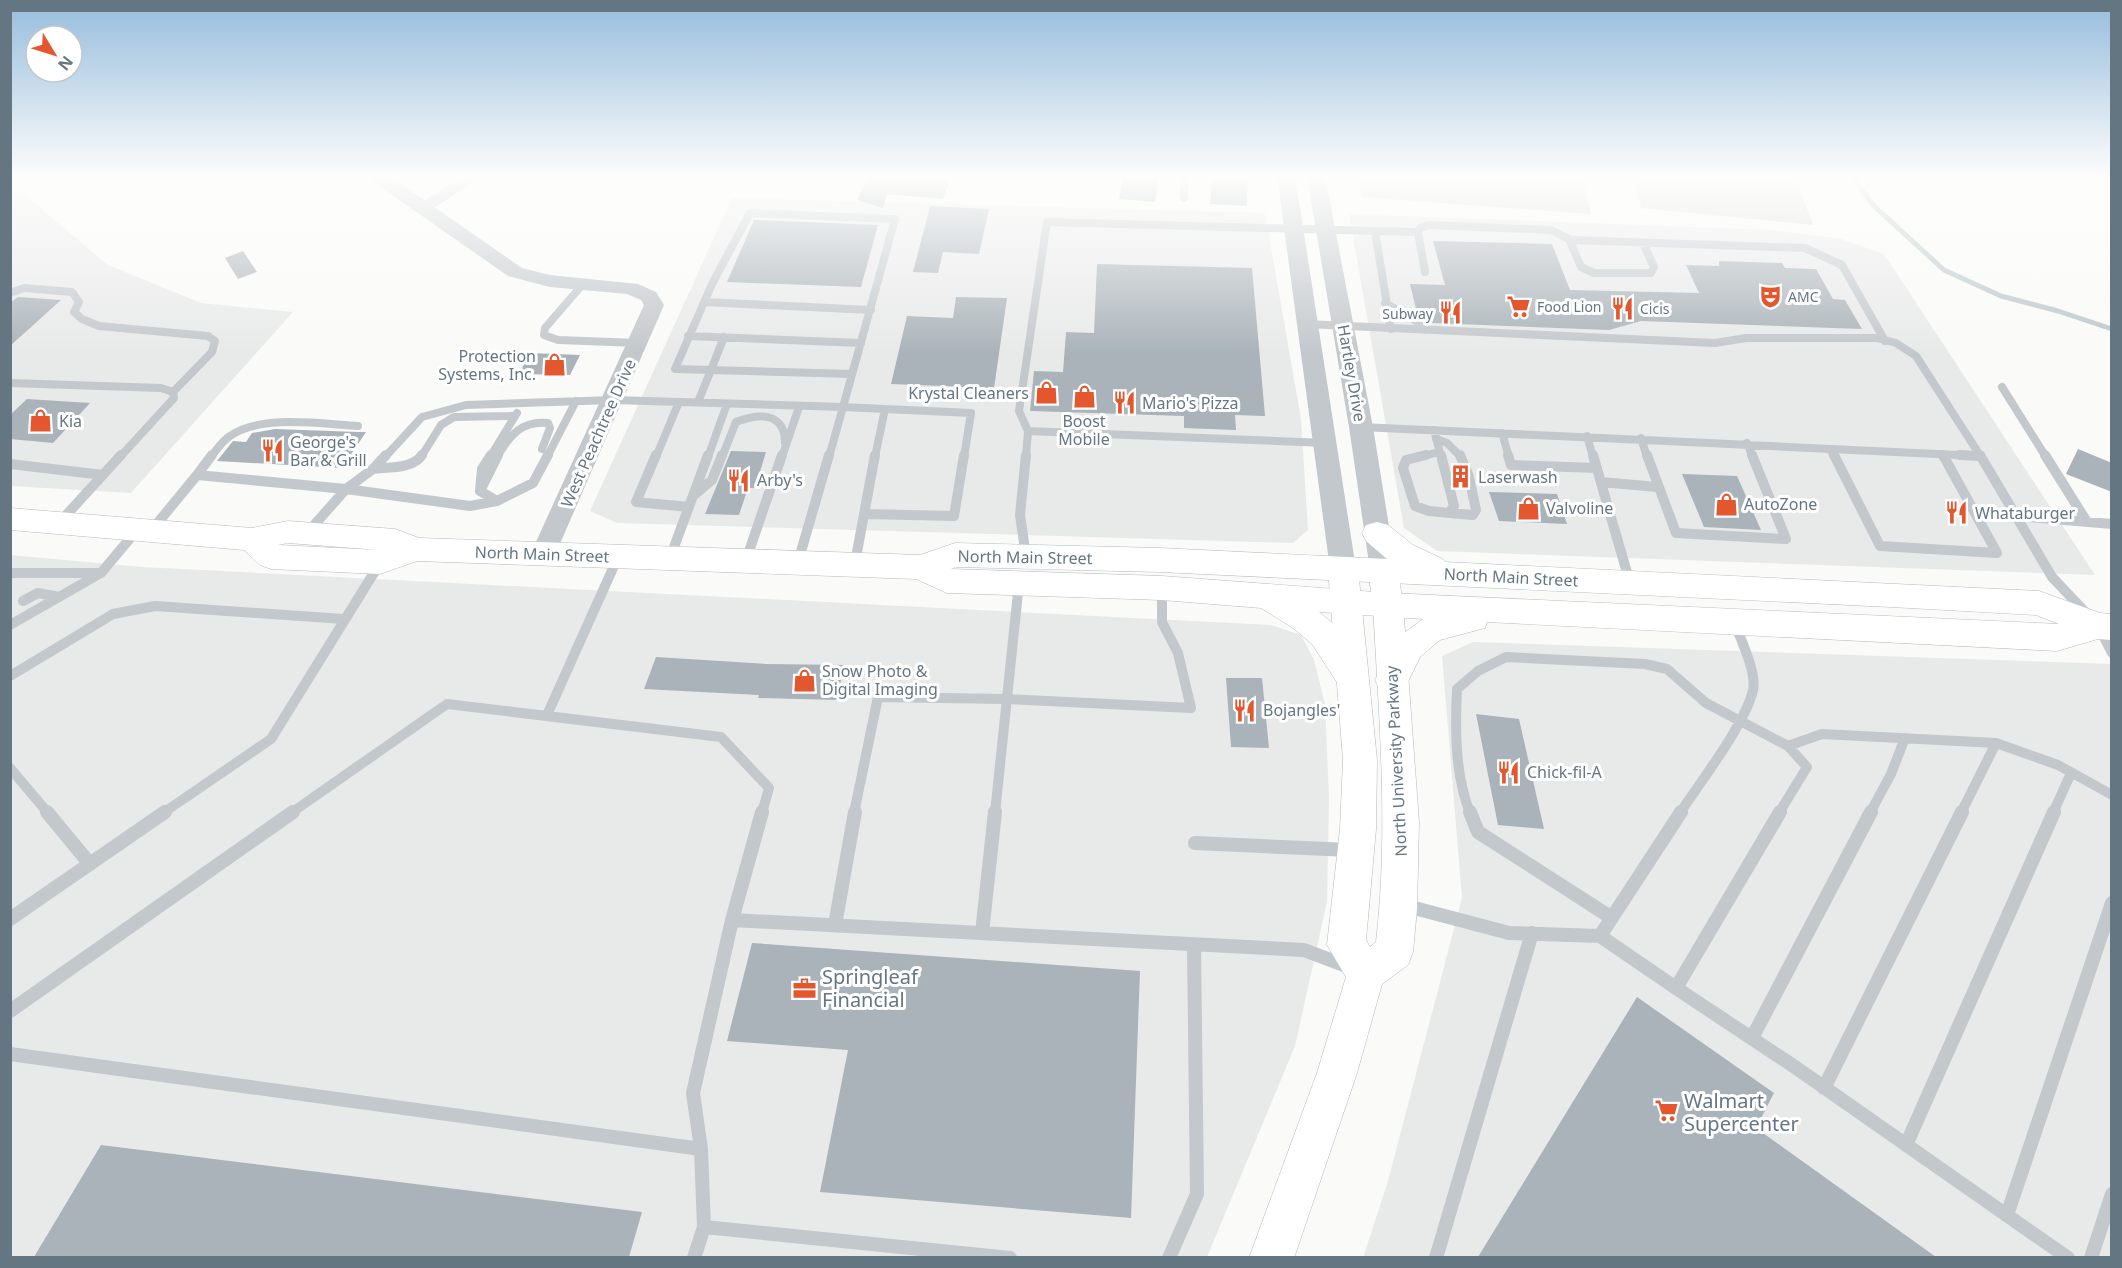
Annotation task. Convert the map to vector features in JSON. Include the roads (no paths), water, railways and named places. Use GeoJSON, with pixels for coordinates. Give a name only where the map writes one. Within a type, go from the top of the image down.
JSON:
{"type":"FeatureCollection","features":[{"type":"Feature","properties":{"kind":"main road","name":"North Main Street"},"geometry":{"type":"LineString","coordinates":[[10,519],[144,530],[261,548],[855,563],[921,567],[947,581],[1015,574],[1344,585],[1388,605],[2057,638],[2107,635]]}},
{"type":"Feature","properties":{"kind":"main road","name":"North Main Street"},"geometry":{"type":"LineString","coordinates":[[308,533],[397,550]]}},
{"type":"Feature","properties":{"kind":"main road"},"geometry":{"type":"LineString","coordinates":[[261,548],[297,545],[308,533]]}},
{"type":"Feature","properties":{"kind":"main road"},"geometry":{"type":"LineString","coordinates":[[1377,533],[1408,559],[1447,573]]}},
{"type":"Feature","properties":{"kind":"main road","name":"North Main Street"},"geometry":{"type":"LineString","coordinates":[[1015,574],[1162,588],[1262,594],[1344,585],[1383,570],[2039,603],[2107,635]]}},
{"type":"Feature","properties":{"kind":"main road","name":"North University Parkway"},"geometry":{"type":"LineString","coordinates":[[1366,973],[1394,952],[1401,904],[1402,822],[1388,605],[1383,570]]}},
{"type":"Feature","properties":{"kind":"main road"},"geometry":{"type":"LineString","coordinates":[[1272,1257],[1337,1073],[1366,973],[1346,945],[1356,850],[1360,760],[1350,674],[1344,585]]}},
{"type":"Feature","properties":{"kind":"main road"},"geometry":{"type":"LineString","coordinates":[[1262,594],[1287,607],[1324,634],[1350,674]]}},
{"type":"Feature","properties":{"kind":"main road"},"geometry":{"type":"LineString","coordinates":[[1392,680],[1408,648],[1430,630],[1510,611]]}},
{"type":"Feature","properties":{"kind":"street"},"geometry":{"type":"LineString","coordinates":[[462,235],[515,272],[550,281],[583,284]]}},
{"type":"Feature","properties":{"kind":"street"},"geometry":{"type":"LineString","coordinates":[[1293,235],[1326,443],[1344,585]]}},
{"type":"Feature","properties":{"kind":"street","name":"Hartley Drive"},"geometry":{"type":"LineString","coordinates":[[1328,235],[1383,570]]}},
{"type":"Feature","properties":{"kind":"street","name":"West Peachtree Drive"},"geometry":{"type":"LineString","coordinates":[[543,555],[653,311],[650,296],[639,290],[583,284]]}},
{"type":"Feature","properties":{"kind":"lane"},"geometry":{"type":"LineString","coordinates":[[739,235],[704,302],[675,369],[852,374]]}},
{"type":"Feature","properties":{"kind":"lane"},"geometry":{"type":"LineString","coordinates":[[798,562],[891,235]]}},
{"type":"Feature","properties":{"kind":"lane"},"geometry":{"type":"LineString","coordinates":[[982,933],[1006,699],[1028,431],[1019,411],[1045,235]]}},
{"type":"Feature","properties":{"kind":"lane"},"geometry":{"type":"LineString","coordinates":[[1376,235],[1391,329]]}},
{"type":"Feature","properties":{"kind":"lane"},"geometry":{"type":"LineString","coordinates":[[1419,235],[1425,272]]}},
{"type":"Feature","properties":{"kind":"lane"},"geometry":{"type":"LineString","coordinates":[[1564,235],[1572,240],[1805,249],[1842,265],[1885,341]]}},
{"type":"Feature","properties":{"kind":"lane"},"geometry":{"type":"LineString","coordinates":[[1572,240],[1581,267],[1594,273],[1651,273],[1654,267],[1642,243]]}},
{"type":"Feature","properties":{"kind":"lane"},"geometry":{"type":"LineString","coordinates":[[583,284],[545,328],[544,335],[558,340],[639,343]]}},
{"type":"Feature","properties":{"kind":"lane"},"geometry":{"type":"LineString","coordinates":[[10,293],[24,288],[72,292],[79,302],[74,312],[82,320],[99,326],[208,336],[215,341],[212,352],[172,392]]}},
{"type":"Feature","properties":{"kind":"lane"},"geometry":{"type":"LineString","coordinates":[[704,302],[871,310]]}},
{"type":"Feature","properties":{"kind":"lane"},"geometry":{"type":"LineString","coordinates":[[1385,303],[1425,330]]}},
{"type":"Feature","properties":{"kind":"lane"},"geometry":{"type":"LineString","coordinates":[[1306,324],[1715,343],[1746,338],[1877,338],[1896,343],[1916,356],[1978,456],[1990,470],[2052,577],[2107,635]]}},
{"type":"Feature","properties":{"kind":"lane"},"geometry":{"type":"LineString","coordinates":[[688,336],[861,343]]}},
{"type":"Feature","properties":{"kind":"lane"},"geometry":{"type":"LineString","coordinates":[[698,402],[724,337]]}},
{"type":"Feature","properties":{"kind":"lane"},"geometry":{"type":"LineString","coordinates":[[10,383],[161,388],[172,392]]}},
{"type":"Feature","properties":{"kind":"lane"},"geometry":{"type":"LineString","coordinates":[[2002,387],[2087,522]]}},
{"type":"Feature","properties":{"kind":"lane"},"geometry":{"type":"LineString","coordinates":[[59,523],[174,398],[172,392]]}},
{"type":"Feature","properties":{"kind":"lane"},"geometry":{"type":"LineString","coordinates":[[308,533],[346,489],[373,470],[422,417],[466,405],[613,400],[698,402],[725,408],[798,412],[843,407],[971,413],[954,516],[864,514]]}},
{"type":"Feature","properties":{"kind":"lane"},"geometry":{"type":"LineString","coordinates":[[197,475],[346,489],[470,506],[497,501],[533,483],[576,401]]}},
{"type":"Feature","properties":{"kind":"lane"},"geometry":{"type":"LineString","coordinates":[[679,402],[636,502],[689,507]]}},
{"type":"Feature","properties":{"kind":"lane"},"geometry":{"type":"LineString","coordinates":[[480,491],[482,469],[515,416],[526,403]]}},
{"type":"Feature","properties":{"kind":"lane"},"geometry":{"type":"LineString","coordinates":[[670,559],[725,408]]}},
{"type":"Feature","properties":{"kind":"lane"},"geometry":{"type":"LineString","coordinates":[[855,563],[885,409]]}},
{"type":"Feature","properties":{"kind":"lane"},"geometry":{"type":"LineString","coordinates":[[746,560],[798,412]]}},
{"type":"Feature","properties":{"kind":"lane"},"geometry":{"type":"LineString","coordinates":[[373,470],[407,465],[419,460],[441,425],[454,417],[515,416]]}},
{"type":"Feature","properties":{"kind":"lane"},"geometry":{"type":"LineString","coordinates":[[693,496],[712,480],[736,422],[752,417],[777,420],[783,426],[786,446]]}},
{"type":"Feature","properties":{"kind":"lane"},"geometry":{"type":"LineString","coordinates":[[480,491],[514,432],[526,423],[539,420],[548,423],[550,428],[530,472],[533,483]]}},
{"type":"Feature","properties":{"kind":"lane"},"geometry":{"type":"LineString","coordinates":[[10,625],[101,573],[197,475],[229,436],[248,426],[298,424],[358,426]]}},
{"type":"Feature","properties":{"kind":"lane"},"geometry":{"type":"LineString","coordinates":[[1361,428],[1435,435],[1502,433],[1641,438],[1831,450],[1978,456]]}},
{"type":"Feature","properties":{"kind":"lane"},"geometry":{"type":"LineString","coordinates":[[1028,431],[1326,443]]}},
{"type":"Feature","properties":{"kind":"lane"},"geometry":{"type":"LineString","coordinates":[[1502,433],[1511,465],[1597,468]]}},
{"type":"Feature","properties":{"kind":"lane"},"geometry":{"type":"LineString","coordinates":[[1435,435],[1454,506],[1449,513]]}},
{"type":"Feature","properties":{"kind":"lane"},"geometry":{"type":"LineString","coordinates":[[1435,435],[1462,456],[1467,465],[1476,510],[1473,514],[1429,512],[1415,506],[1403,468],[1406,460],[1439,452]]}},
{"type":"Feature","properties":{"kind":"lane"},"geometry":{"type":"LineString","coordinates":[[1587,436],[1630,583]]}},
{"type":"Feature","properties":{"kind":"lane"},"geometry":{"type":"LineString","coordinates":[[1641,438],[1657,488],[1676,533],[1786,539],[1747,443]]}},
{"type":"Feature","properties":{"kind":"lane"},"geometry":{"type":"LineString","coordinates":[[1831,450],[1880,546],[1997,553],[1942,454]]}},
{"type":"Feature","properties":{"kind":"lane"},"geometry":{"type":"LineString","coordinates":[[10,464],[103,475]]}},
{"type":"Feature","properties":{"kind":"lane"},"geometry":{"type":"LineString","coordinates":[[1601,482],[1657,488]]}},
{"type":"Feature","properties":{"kind":"lane"},"geometry":{"type":"LineString","coordinates":[[480,491],[497,501]]}},
{"type":"Feature","properties":{"kind":"lane"},"geometry":{"type":"LineString","coordinates":[[2016,516],[2112,524]]}},
{"type":"Feature","properties":{"kind":"lane"},"geometry":{"type":"LineString","coordinates":[[10,919],[271,739],[343,619],[397,550]]}},
{"type":"Feature","properties":{"kind":"lane"},"geometry":{"type":"LineString","coordinates":[[547,715],[618,557]]}},
{"type":"Feature","properties":{"kind":"lane"},"geometry":{"type":"LineString","coordinates":[[10,573],[101,573]]}},
{"type":"Feature","properties":{"kind":"lane"},"geometry":{"type":"LineString","coordinates":[[835,926],[846,854],[878,697],[1006,699],[1191,708],[1178,653],[1162,622],[1162,588]]}},
{"type":"Feature","properties":{"kind":"lane"},"geometry":{"type":"LineString","coordinates":[[23,601],[38,593],[59,597]]}},
{"type":"Feature","properties":{"kind":"lane"},"geometry":{"type":"LineString","coordinates":[[10,676],[113,614],[130,609],[155,606],[343,619]]}},
{"type":"Feature","properties":{"kind":"lane"},"geometry":{"type":"LineString","coordinates":[[1600,936],[1740,721],[1754,689],[1748,657],[1735,623]]}},
{"type":"Feature","properties":{"kind":"lane"},"geometry":{"type":"LineString","coordinates":[[1612,918],[1478,832],[1465,800],[1455,729],[1457,689],[1478,671],[1506,657],[1645,664],[1667,669],[1706,703],[1788,746],[1807,766],[1676,988]]}},
{"type":"Feature","properties":{"kind":"lane"},"geometry":{"type":"LineString","coordinates":[[10,1011],[447,704],[721,736],[769,788],[732,920],[693,1093],[701,1149],[704,1227],[694,1257]]}},
{"type":"Feature","properties":{"kind":"lane"},"geometry":{"type":"LineString","coordinates":[[1788,746],[1822,734],[1996,743],[2058,765],[2112,795]]}},
{"type":"Feature","properties":{"kind":"lane"},"geometry":{"type":"LineString","coordinates":[[1752,1038],[1891,774],[1905,738]]}},
{"type":"Feature","properties":{"kind":"lane"},"geometry":{"type":"LineString","coordinates":[[1824,1088],[1996,743]]}},
{"type":"Feature","properties":{"kind":"lane"},"geometry":{"type":"LineString","coordinates":[[10,768],[90,864]]}},
{"type":"Feature","properties":{"kind":"lane"},"geometry":{"type":"LineString","coordinates":[[1906,1145],[2071,773]]}},
{"type":"Feature","properties":{"kind":"lane"},"geometry":{"type":"LineString","coordinates":[[1195,843],[1356,850]]}},
{"type":"Feature","properties":{"kind":"lane"},"geometry":{"type":"LineString","coordinates":[[2007,1215],[2112,903]]}},
{"type":"Feature","properties":{"kind":"lane"},"geometry":{"type":"LineString","coordinates":[[1401,904],[1509,933],[1600,936],[1752,1038],[2068,1257]]}},
{"type":"Feature","properties":{"kind":"lane"},"geometry":{"type":"LineString","coordinates":[[732,920],[1304,950],[1366,973]]}},
{"type":"Feature","properties":{"kind":"lane"},"geometry":{"type":"LineString","coordinates":[[1436,1257],[1532,933]]}},
{"type":"Feature","properties":{"kind":"lane"},"geometry":{"type":"LineString","coordinates":[[1169,1257],[1197,1194],[1194,946]]}},
{"type":"Feature","properties":{"kind":"lane"},"geometry":{"type":"LineString","coordinates":[[10,1054],[701,1149]]}},
{"type":"Feature","properties":{"kind":"lane"},"geometry":{"type":"LineString","coordinates":[[2091,1257],[2112,1194]]}},
{"type":"Feature","properties":{"kind":"lane"},"geometry":{"type":"LineString","coordinates":[[704,1227],[1010,1257]]}},
{"type":"Feature","properties":{"kind":"waterway"},"geometry":{"type":"LineString","coordinates":[[1906,235],[1944,270],[2001,296],[2058,311],[2112,329]]}},
{"type":"Feature","properties":{"kind":"place","name":"AMC"},"geometry":{"type":"Point","coordinates":[1770,296]}},
{"type":"Feature","properties":{"kind":"place","name":"Food Lion"},"geometry":{"type":"Point","coordinates":[1519,306]}},
{"type":"Feature","properties":{"kind":"place","name":"Cicis"},"geometry":{"type":"Point","coordinates":[1622,308]}},
{"type":"Feature","properties":{"kind":"place","name":"Subway"},"geometry":{"type":"Point","coordinates":[1451,313]}},
{"type":"Feature","properties":{"kind":"place","name":"Protection Systems, Inc."},"geometry":{"type":"Point","coordinates":[554,365]}},
{"type":"Feature","properties":{"kind":"place","name":"Krystal Cleaners"},"geometry":{"type":"Point","coordinates":[1047,393]}},
{"type":"Feature","properties":{"kind":"place","name":"Boost Mobile"},"geometry":{"type":"Point","coordinates":[1084,396]}},
{"type":"Feature","properties":{"kind":"place","name":"Mario's Pizza"},"geometry":{"type":"Point","coordinates":[1124,403]}},
{"type":"Feature","properties":{"kind":"place","name":"Kia"},"geometry":{"type":"Point","coordinates":[41,421]}},
{"type":"Feature","properties":{"kind":"place","name":"George's Bar & Grill"},"geometry":{"type":"Point","coordinates":[272,451]}},
{"type":"Feature","properties":{"kind":"place","name":"Laserwash"},"geometry":{"type":"Point","coordinates":[1460,477]}},
{"type":"Feature","properties":{"kind":"place","name":"Arby's"},"geometry":{"type":"Point","coordinates":[739,480]}},
{"type":"Feature","properties":{"kind":"place","name":"AutoZone"},"geometry":{"type":"Point","coordinates":[1726,504]}},
{"type":"Feature","properties":{"kind":"place","name":"Valvoline"},"geometry":{"type":"Point","coordinates":[1528,508]}},
{"type":"Feature","properties":{"kind":"place","name":"Whataburger"},"geometry":{"type":"Point","coordinates":[1957,513]}},
{"type":"Feature","properties":{"kind":"place","name":"Snow Photo & Digital Imaging"},"geometry":{"type":"Point","coordinates":[804,680]}},
{"type":"Feature","properties":{"kind":"place","name":"Bojangles'"},"geometry":{"type":"Point","coordinates":[1245,710]}},
{"type":"Feature","properties":{"kind":"place","name":"Chick-fil-A"},"geometry":{"type":"Point","coordinates":[1509,772]}},
{"type":"Feature","properties":{"kind":"place","name":"Springleaf Financial"},"geometry":{"type":"Point","coordinates":[804,988]}},
{"type":"Feature","properties":{"kind":"place","name":"Walmart Supercenter"},"geometry":{"type":"Point","coordinates":[1666,1111]}}]}
